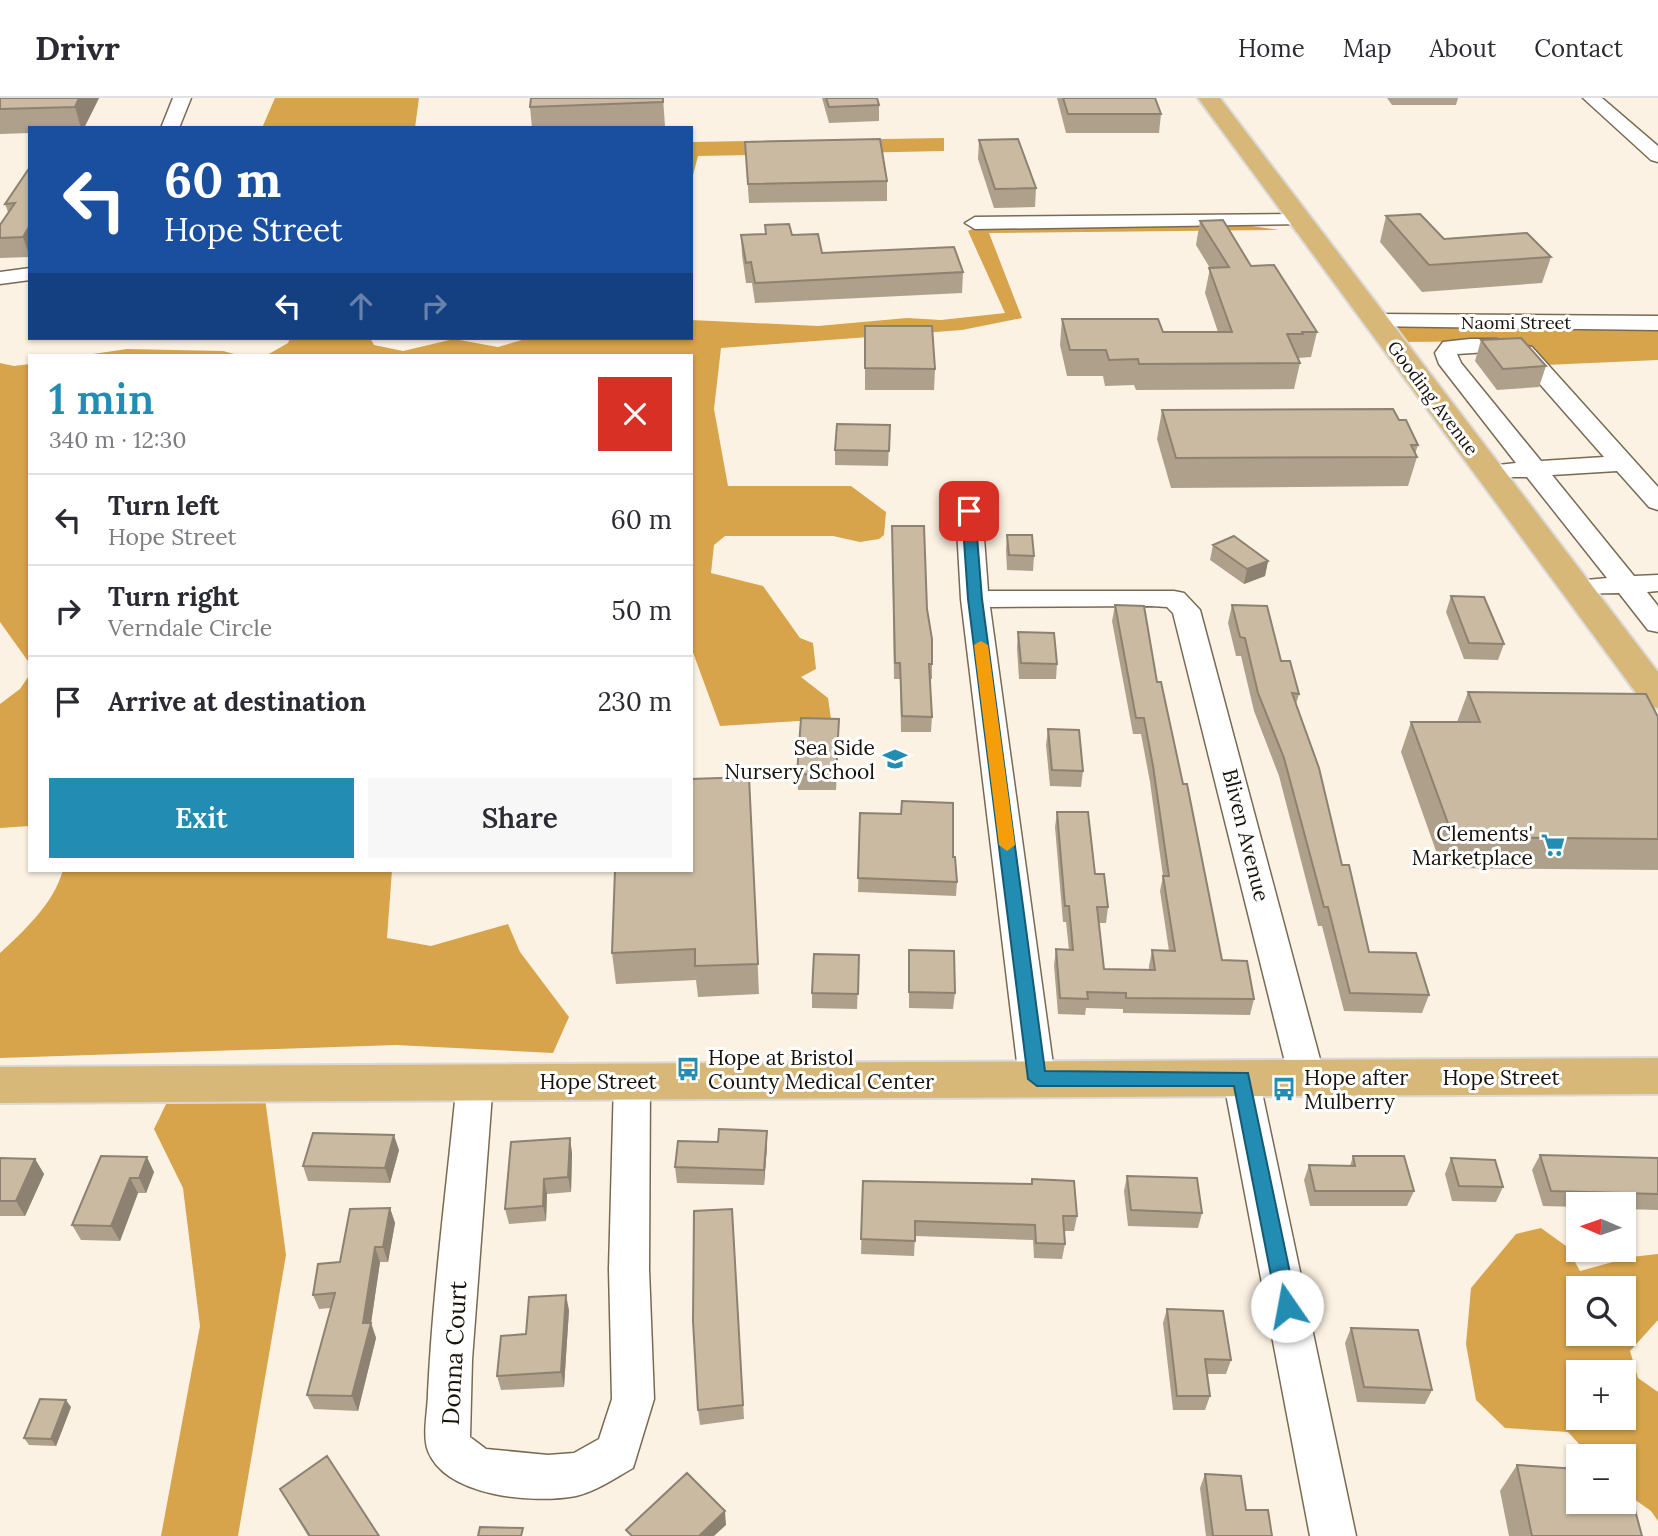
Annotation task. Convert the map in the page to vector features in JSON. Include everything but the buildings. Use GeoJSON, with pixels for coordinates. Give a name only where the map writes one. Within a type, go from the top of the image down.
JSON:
{"type":"FeatureCollection","features":[{"type":"Feature","properties":{"kind":"main road","name":"Gooding Avenue"},"geometry":{"type":"LineString","coordinates":[[1209,98],[1658,697]]}},
{"type":"Feature","properties":{"kind":"main road","name":"Hope Street"},"geometry":{"type":"LineString","coordinates":[[0,1085],[1658,1076]]}},
{"type":"Feature","properties":{"kind":"street"},"geometry":{"type":"LineString","coordinates":[[171,126],[182,98]]}},
{"type":"Feature","properties":{"kind":"street"},"geometry":{"type":"LineString","coordinates":[[1592,98],[1658,156]]}},
{"type":"Feature","properties":{"kind":"street"},"geometry":{"type":"LineString","coordinates":[[975,223],[1298,220]]}},
{"type":"Feature","properties":{"kind":"street"},"geometry":{"type":"LineString","coordinates":[[0,278],[28,274]]}},
{"type":"Feature","properties":{"kind":"street","name":"Naomi Street"},"geometry":{"type":"LineString","coordinates":[[1374,321],[1658,323]]}},
{"type":"Feature","properties":{"kind":"street"},"geometry":{"type":"LineString","coordinates":[[1658,502],[1524,352],[1505,344],[1451,347],[1446,353],[1450,364],[1658,624]]}},
{"type":"Feature","properties":{"kind":"street"},"geometry":{"type":"LineString","coordinates":[[1489,472],[1623,463]]}},
{"type":"Feature","properties":{"kind":"street"},"geometry":{"type":"LineString","coordinates":[[969,511],[975,599],[1037,1079]]}},
{"type":"Feature","properties":{"kind":"street"},"geometry":{"type":"LineString","coordinates":[[1576,588],[1658,583]]}},
{"type":"Feature","properties":{"kind":"street","name":"Bliven Avenue"},"geometry":{"type":"LineString","coordinates":[[975,599],[1174,600],[1189,615],[1307,1078]]}},
{"type":"Feature","properties":{"kind":"street"},"geometry":{"type":"LineString","coordinates":[[1241,1078],[1333,1536]]}},
{"type":"Feature","properties":{"kind":"street","name":"Donna Court"},"geometry":{"type":"LineString","coordinates":[[475,1081],[451,1360],[448,1447],[473,1468],[548,1476],[578,1474],[617,1453],[628,1424],[633,1399],[629,1269],[632,1081]]}},
{"type":"Feature","properties":{"kind":"shaded area"},"geometry":{"type":"Polygon","coordinates":[[[275,98],[419,98],[415,126],[263,126],[275,98]]]}},
{"type":"Feature","properties":{"kind":"shaded area"},"geometry":{"type":"Polygon","coordinates":[[[944,138],[944,151],[698,156],[693,175],[693,142],[944,138]]]}},
{"type":"Feature","properties":{"kind":"shaded area"},"geometry":{"type":"Polygon","coordinates":[[[1127,224],[1252,226],[1279,230],[989,233],[1022,318],[962,330],[721,348],[714,409],[728,486],[851,486],[886,512],[884,535],[879,539],[860,542],[833,536],[725,536],[714,545],[711,573],[763,586],[800,638],[813,643],[816,669],[801,677],[828,698],[831,719],[720,726],[693,652],[693,354],[269,354],[289,340],[371,340],[374,345],[403,351],[450,340],[498,347],[522,340],[693,340],[693,320],[818,326],[907,318],[941,320],[1005,313],[968,231],[977,227],[1127,224]]]}},
{"type":"Feature","properties":{"kind":"shaded area"},"geometry":{"type":"Polygon","coordinates":[[[1398,327],[1658,328],[1658,360],[1545,365],[1516,341],[1400,342],[1398,327]]]}},
{"type":"Feature","properties":{"kind":"shaded area"},"geometry":{"type":"Polygon","coordinates":[[[127,349],[223,351],[234,354],[93,354],[127,349]]]}},
{"type":"Feature","properties":{"kind":"shaded area"},"geometry":{"type":"Polygon","coordinates":[[[0,363],[14,366],[28,364],[28,661],[0,622],[0,363]]]}},
{"type":"Feature","properties":{"kind":"shaded area"},"geometry":{"type":"Polygon","coordinates":[[[28,677],[28,826],[0,828],[0,704],[20,689],[28,677]]]}},
{"type":"Feature","properties":{"kind":"shaded area"},"geometry":{"type":"Polygon","coordinates":[[[62,872],[392,872],[387,938],[431,946],[508,924],[520,952],[569,1017],[553,1053],[396,1045],[0,1058],[0,953],[46,905],[62,872]]]}},
{"type":"Feature","properties":{"kind":"shaded area"},"geometry":{"type":"Polygon","coordinates":[[[264,1091],[286,1255],[238,1536],[161,1536],[200,1326],[183,1188],[154,1129],[168,1100],[264,1091]]]}},
{"type":"Feature","properties":{"kind":"shaded area"},"geometry":{"type":"Polygon","coordinates":[[[1541,1228],[1566,1246],[1566,1262],[1575,1262],[1580,1271],[1613,1262],[1636,1262],[1636,1256],[1658,1254],[1658,1320],[1636,1344],[1636,1276],[1566,1276],[1566,1346],[1635,1346],[1630,1351],[1633,1360],[1566,1360],[1566,1430],[1636,1430],[1636,1371],[1638,1378],[1658,1392],[1658,1521],[1651,1511],[1636,1500],[1636,1444],[1579,1444],[1568,1432],[1505,1428],[1476,1400],[1466,1344],[1471,1288],[1516,1234],[1541,1228]]]}},
{"type":"Feature","properties":{"kind":"slow traffic"},"geometry":{"type":"LineString","coordinates":[[981,645],[1007,845]]}},
{"type":"Feature","properties":{"kind":"place","name":"Sea Side Nursery School"},"geometry":{"type":"Point","coordinates":[895,759]}},
{"type":"Feature","properties":{"kind":"place","name":"Clements' Marketplace"},"geometry":{"type":"Point","coordinates":[1553,845]}},
{"type":"Feature","properties":{"kind":"place","name":"Hope at Bristol County Medical Center"},"geometry":{"type":"Point","coordinates":[688,1069]}},
{"type":"Feature","properties":{"kind":"place","name":"Hope after Mulberry"},"geometry":{"type":"Point","coordinates":[1284,1089]}},
{"type":"Feature","properties":{"kind":"route"},"geometry":{"type":"LineString","coordinates":[[969,511],[975,599],[1037,1079],[1241,1078],[1287,1306]]}}]}
